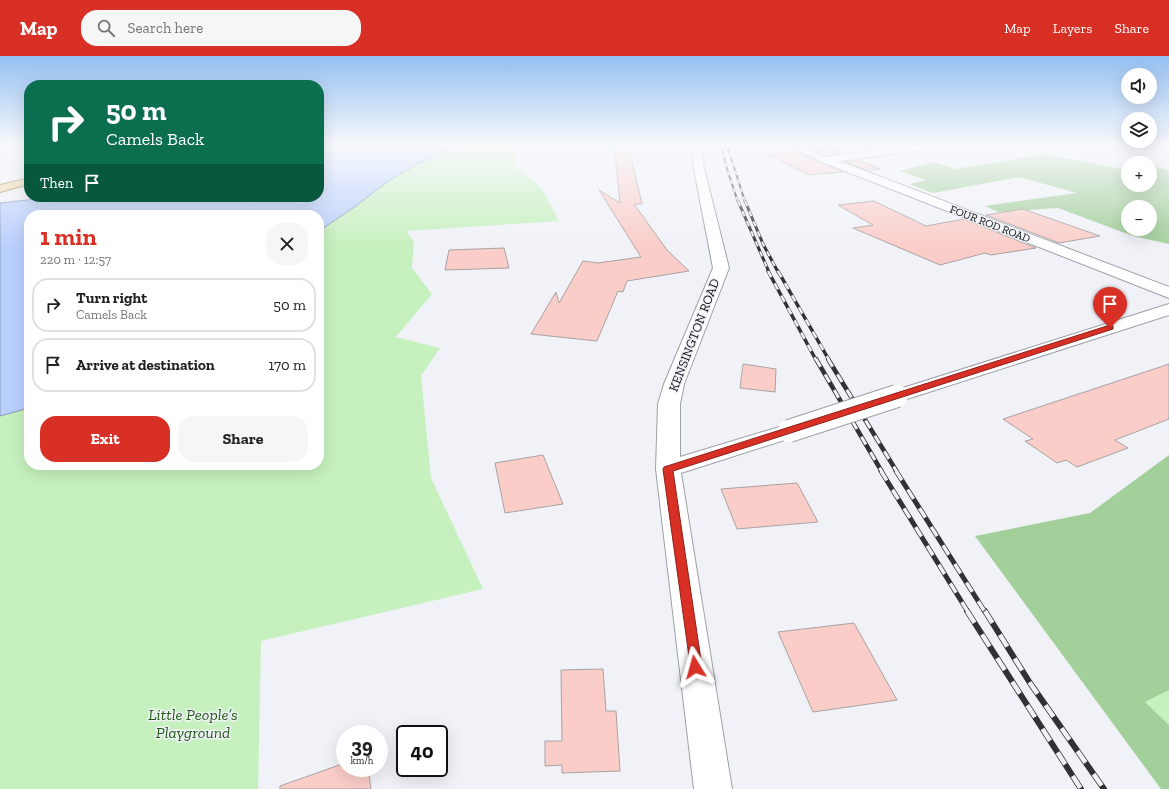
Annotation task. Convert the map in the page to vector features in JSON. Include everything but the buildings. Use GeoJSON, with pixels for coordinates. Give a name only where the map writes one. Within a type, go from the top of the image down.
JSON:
{"type":"FeatureCollection","features":[{"type":"Feature","properties":{"kind":"main road"},"geometry":{"type":"LineString","coordinates":[[0,189],[24,183]]}},
{"type":"Feature","properties":{"kind":"street","name":"KENSINGTON ROAD"},"geometry":{"type":"LineString","coordinates":[[701,179],[721,268],[674,384],[669,404],[668,469],[713,789]]}},
{"type":"Feature","properties":{"kind":"street","name":"FOUR ROD ROAD"},"geometry":{"type":"LineString","coordinates":[[876,179],[1169,293]]}},
{"type":"Feature","properties":{"kind":"street"},"geometry":{"type":"LineString","coordinates":[[668,469],[1169,309]]}},
{"type":"Feature","properties":{"kind":"green space","name":"Little People’s Playground"},"geometry":{"type":"Polygon","coordinates":[[[392,179],[531,179],[541,187],[559,221],[406,231],[414,242],[412,268],[432,294],[396,337],[440,348],[421,376],[431,478],[483,589],[261,641],[258,789],[0,789],[0,416],[24,409],[24,470],[324,470],[324,228],[356,206],[392,179]]]}},
{"type":"Feature","properties":{"kind":"green space"},"geometry":{"type":"Polygon","coordinates":[[[924,179],[1007,179],[933,193],[909,184],[926,180],[924,179]]]}},
{"type":"Feature","properties":{"kind":"green space"},"geometry":{"type":"Polygon","coordinates":[[[1027,179],[1121,179],[1121,192],[1157,192],[1157,179],[1169,179],[1169,244],[1133,236],[1157,236],[1157,200],[1121,200],[1121,232],[1058,208],[998,212],[985,206],[1077,193],[1027,179]]]}},
{"type":"Feature","properties":{"kind":"green space"},"geometry":{"type":"Polygon","coordinates":[[[1169,455],[1169,690],[1145,702],[1169,725],[1169,789],[1161,789],[975,536],[1090,513],[1169,455]]]}},
{"type":"Feature","properties":{"kind":"green space"},"geometry":{"type":"Polygon","coordinates":[[[1169,690],[1169,725],[1145,702],[1169,690]]]}},
{"type":"Feature","properties":{"kind":"water"},"geometry":{"type":"Polygon","coordinates":[[[324,179],[392,179],[324,228],[324,210],[24,210],[24,409],[0,416],[0,203],[24,200],[24,202],[324,202],[324,179]]]}},
{"type":"Feature","properties":{"kind":"railway"},"geometry":{"type":"LineString","coordinates":[[730,179],[738,202]]}},
{"type":"Feature","properties":{"kind":"railway"},"geometry":{"type":"LineString","coordinates":[[738,179],[745,202]]}},
{"type":"Feature","properties":{"kind":"railway"},"geometry":{"type":"LineString","coordinates":[[738,201],[769,272]]}},
{"type":"Feature","properties":{"kind":"railway"},"geometry":{"type":"LineString","coordinates":[[745,201],[763,244],[778,272]]}},
{"type":"Feature","properties":{"kind":"railway"},"geometry":{"type":"LineString","coordinates":[[768,271],[816,360]]}},
{"type":"Feature","properties":{"kind":"railway"},"geometry":{"type":"LineString","coordinates":[[778,271],[829,360]]}},
{"type":"Feature","properties":{"kind":"railway"},"geometry":{"type":"LineString","coordinates":[[816,359],[882,472]]}},
{"type":"Feature","properties":{"kind":"railway"},"geometry":{"type":"LineString","coordinates":[[828,359],[897,472]]}},
{"type":"Feature","properties":{"kind":"railway"},"geometry":{"type":"LineString","coordinates":[[881,471],[968,612]]}},
{"type":"Feature","properties":{"kind":"railway"},"geometry":{"type":"LineString","coordinates":[[896,471],[985,612]]}},
{"type":"Feature","properties":{"kind":"railway"},"geometry":{"type":"LineString","coordinates":[[967,611],[1081,789]]}},
{"type":"Feature","properties":{"kind":"railway"},"geometry":{"type":"LineString","coordinates":[[985,611],[1030,683],[1104,789]]}},
{"type":"Feature","properties":{"kind":"route"},"geometry":{"type":"LineString","coordinates":[[695,667],[668,469],[1110,328]]}}]}
